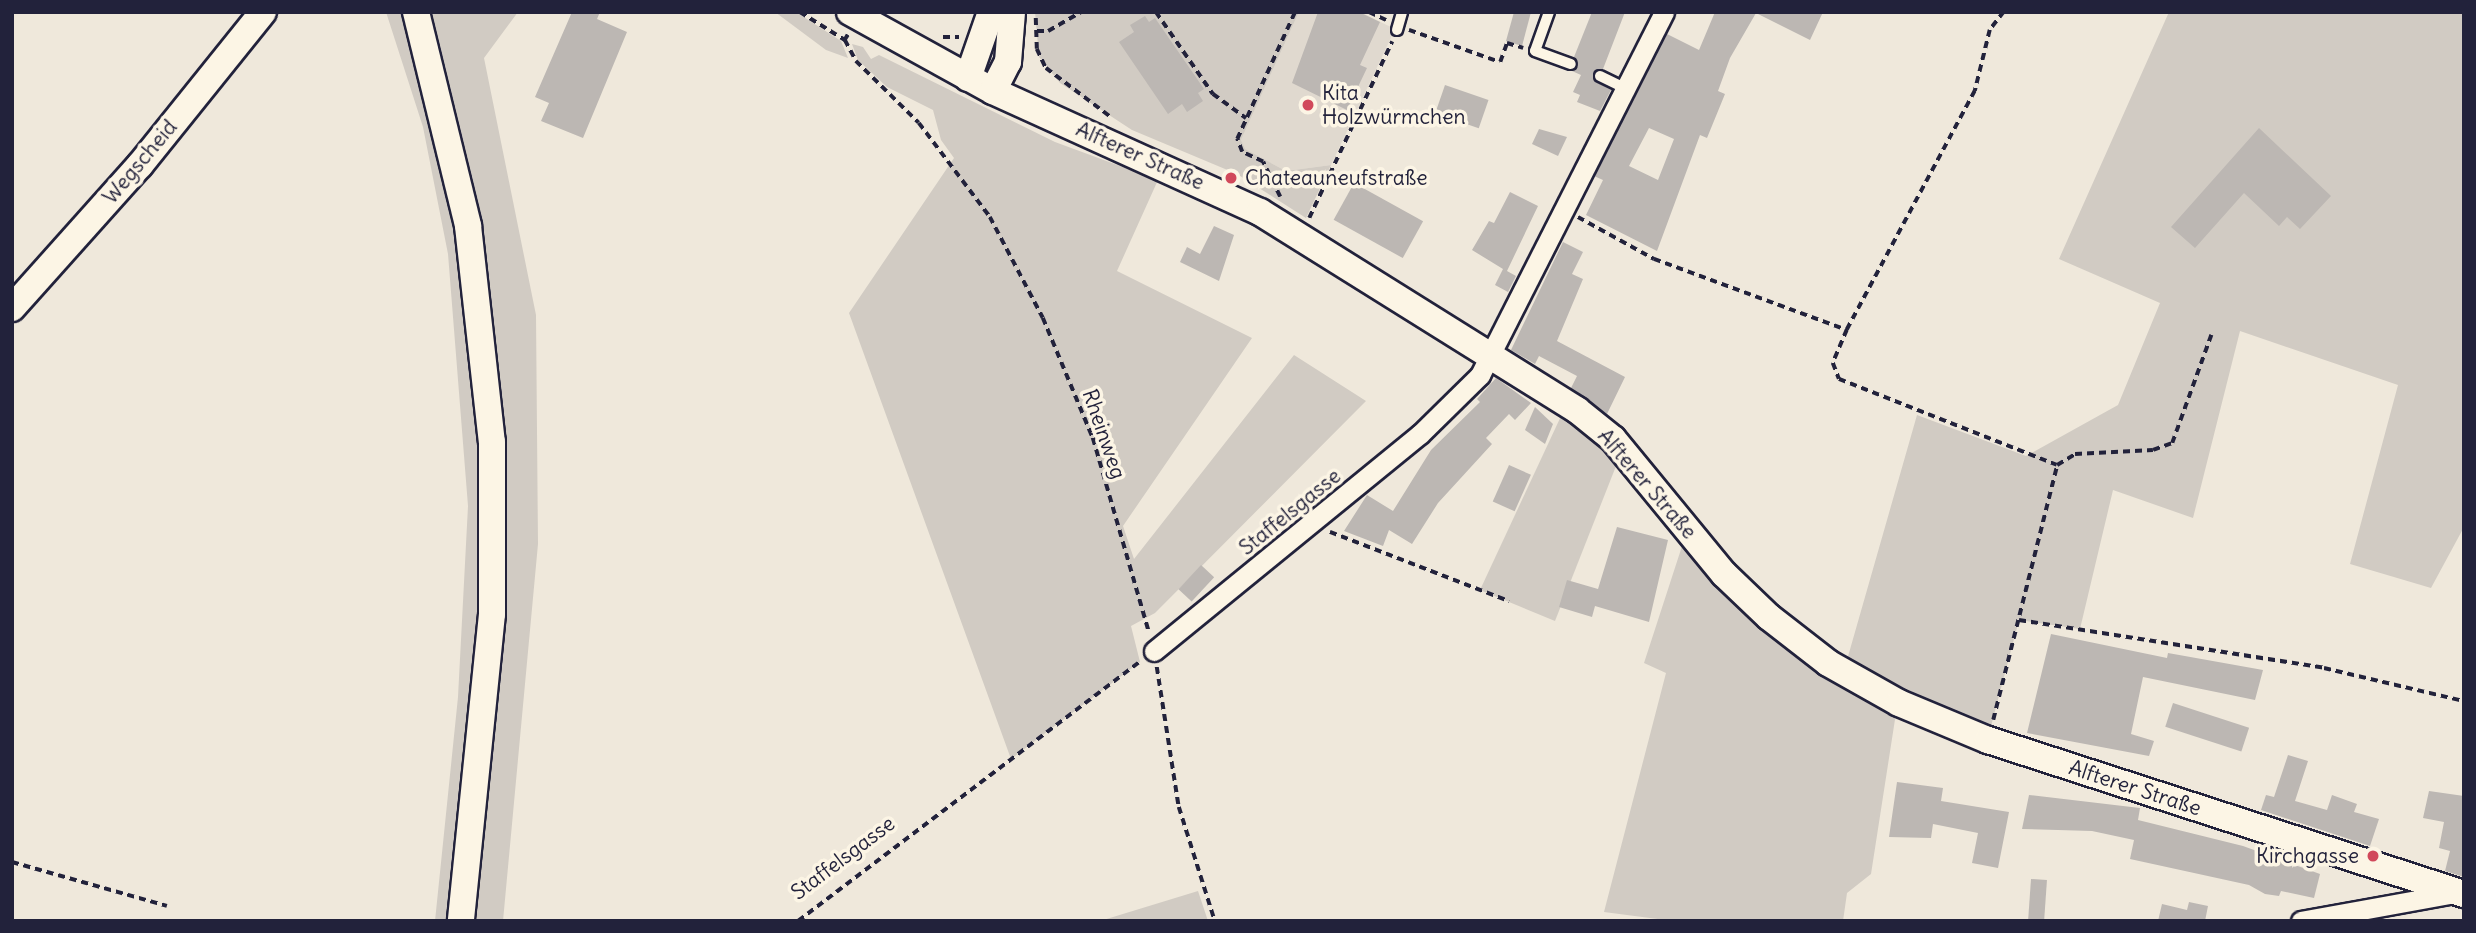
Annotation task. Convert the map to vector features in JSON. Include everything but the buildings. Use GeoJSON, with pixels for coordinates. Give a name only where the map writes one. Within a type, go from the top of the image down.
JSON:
{"type":"FeatureCollection","features":[{"type":"Feature","properties":{"kind":"street","name":"Wegscheid"},"geometry":{"type":"LineString","coordinates":[[12,308],[140,165],[263,12]]}},
{"type":"Feature","properties":{"kind":"street"},"geometry":{"type":"LineString","coordinates":[[416,12],[468,226],[492,442],[492,614],[461,921]]}},
{"type":"Feature","properties":{"kind":"street"},"geometry":{"type":"LineString","coordinates":[[968,78],[991,12]]}},
{"type":"Feature","properties":{"kind":"street"},"geometry":{"type":"LineString","coordinates":[[993,91],[1008,62],[1012,12]]}},
{"type":"Feature","properties":{"kind":"street","name":"Staffelsgasse"},"geometry":{"type":"LineString","coordinates":[[1154,651],[1312,525],[1460,396],[1480,375],[1664,12]]}},
{"type":"Feature","properties":{"kind":"street","name":"Alfterer Straße"},"geometry":{"type":"LineString","coordinates":[[851,23],[993,91],[1260,212],[1577,410],[1613,439],[1724,574],[1828,663],[1899,704],[1988,740],[2460,893]]}},
{"type":"Feature","properties":{"kind":"street"},"geometry":{"type":"LineString","coordinates":[[2301,921],[2460,893]]}},
{"type":"Feature","properties":{"kind":"lane"},"geometry":{"type":"LineString","coordinates":[[1397,28],[1402,12]]}},
{"type":"Feature","properties":{"kind":"lane"},"geometry":{"type":"LineString","coordinates":[[1549,12],[1535,51],[1571,64]]}},
{"type":"Feature","properties":{"kind":"lane"},"geometry":{"type":"LineString","coordinates":[[1600,76],[1625,88]]}},
{"type":"Feature","properties":{"kind":"path"},"geometry":{"type":"LineString","coordinates":[[800,12],[851,23]]}},
{"type":"Feature","properties":{"kind":"path"},"geometry":{"type":"LineString","coordinates":[[1036,12],[1039,57],[1056,80],[1122,125]]}},
{"type":"Feature","properties":{"kind":"path"},"geometry":{"type":"LineString","coordinates":[[1037,31],[1048,31],[1081,12]]}},
{"type":"Feature","properties":{"kind":"path"},"geometry":{"type":"LineString","coordinates":[[1156,12],[1213,94],[1246,118]]}},
{"type":"Feature","properties":{"kind":"path"},"geometry":{"type":"LineString","coordinates":[[1288,205],[1279,197],[1263,162],[1242,152],[1237,139],[1295,12]]}},
{"type":"Feature","properties":{"kind":"path"},"geometry":{"type":"LineString","coordinates":[[1369,12],[1397,28],[1500,62],[1507,43],[1535,51]]}},
{"type":"Feature","properties":{"kind":"path"},"geometry":{"type":"LineString","coordinates":[[2004,12],[1990,30],[1975,91],[1847,330],[1833,363],[1839,379],[2057,465]]}},
{"type":"Feature","properties":{"kind":"path","name":"Rheinweg"},"geometry":{"type":"LineString","coordinates":[[851,23],[856,61],[919,123],[990,217],[1043,318],[1093,438],[1154,651],[1179,807],[1215,921]]}},
{"type":"Feature","properties":{"kind":"path"},"geometry":{"type":"LineString","coordinates":[[1311,214],[1397,28]]}},
{"type":"Feature","properties":{"kind":"path"},"geometry":{"type":"LineString","coordinates":[[1564,210],[1654,259],[1847,330]]}},
{"type":"Feature","properties":{"kind":"path"},"geometry":{"type":"LineString","coordinates":[[1988,740],[2057,465],[2075,454],[2153,450],[2172,443],[2211,335]]}},
{"type":"Feature","properties":{"kind":"path"},"geometry":{"type":"LineString","coordinates":[[1312,525],[1509,601]]}},
{"type":"Feature","properties":{"kind":"path"},"geometry":{"type":"LineString","coordinates":[[2019,620],[2324,668],[2464,701]]}},
{"type":"Feature","properties":{"kind":"path","name":"Staffelsgasse"},"geometry":{"type":"LineString","coordinates":[[797,921],[1154,651]]}},
{"type":"Feature","properties":{"kind":"path"},"geometry":{"type":"LineString","coordinates":[[12,862],[167,906]]}},
{"type":"Feature","properties":{"kind":"shaded area"},"geometry":{"type":"Polygon","coordinates":[[[386,12],[518,12],[484,58],[536,315],[538,544],[503,921],[435,921],[458,697],[468,506],[448,254],[423,127],[386,12]]]}},
{"type":"Feature","properties":{"kind":"shaded area"},"geometry":{"type":"Polygon","coordinates":[[[775,12],[796,12],[841,41],[848,58],[826,50],[775,12]]]}},
{"type":"Feature","properties":{"kind":"shaded area"},"geometry":{"type":"Polygon","coordinates":[[[1035,12],[1299,12],[1241,140],[1245,149],[1286,171],[1331,165],[1306,218],[1237,174],[1132,130],[1060,83],[1039,57],[1035,12]]]}},
{"type":"Feature","properties":{"kind":"shaded area","name":"Kita Holzwürmchen"},"geometry":{"type":"Polygon","coordinates":[[[1299,12],[1360,12],[1395,29],[1331,165],[1286,171],[1244,149],[1241,140],[1299,12]]]}},
{"type":"Feature","properties":{"kind":"shaded area"},"geometry":{"type":"Polygon","coordinates":[[[2169,12],[2464,12],[2464,527],[2431,588],[2350,564],[2398,385],[2240,331],[2193,518],[2113,490],[2080,629],[2019,620],[1990,730],[1847,660],[1917,415],[2026,456],[2118,405],[2160,303],[2059,259],[2169,12]]]}},
{"type":"Feature","properties":{"kind":"shaded area"},"geometry":{"type":"Polygon","coordinates":[[[852,44],[863,47],[871,59],[879,55],[1055,142],[1158,180],[1117,271],[1252,338],[1123,526],[1134,559],[1294,355],[1366,401],[1155,613],[1131,626],[1140,662],[1011,759],[849,313],[954,158],[941,140],[933,110],[887,87],[858,60],[852,44]]]}},
{"type":"Feature","properties":{"kind":"shaded area"},"geometry":{"type":"Polygon","coordinates":[[[1562,414],[1618,461],[1555,621],[1480,590],[1562,414]]]}},
{"type":"Feature","properties":{"kind":"shaded area"},"geometry":{"type":"Polygon","coordinates":[[[1684,540],[1896,713],[1871,874],[1847,893],[1843,921],[1673,921],[1604,912],[1666,673],[1644,663],[1684,540]]]}},
{"type":"Feature","properties":{"kind":"shaded area"},"geometry":{"type":"Polygon","coordinates":[[[1198,891],[1208,921],[1100,921],[1198,891]]]}},
{"type":"Feature","properties":{"kind":"place","name":"Kita Holzwürmchen"},"geometry":{"type":"Point","coordinates":[1308,105]}},
{"type":"Feature","properties":{"kind":"place","name":"Chateauneufstraße"},"geometry":{"type":"Point","coordinates":[1231,178]}},
{"type":"Feature","properties":{"kind":"place","name":"Kirchgasse"},"geometry":{"type":"Point","coordinates":[2373,856]}}]}
